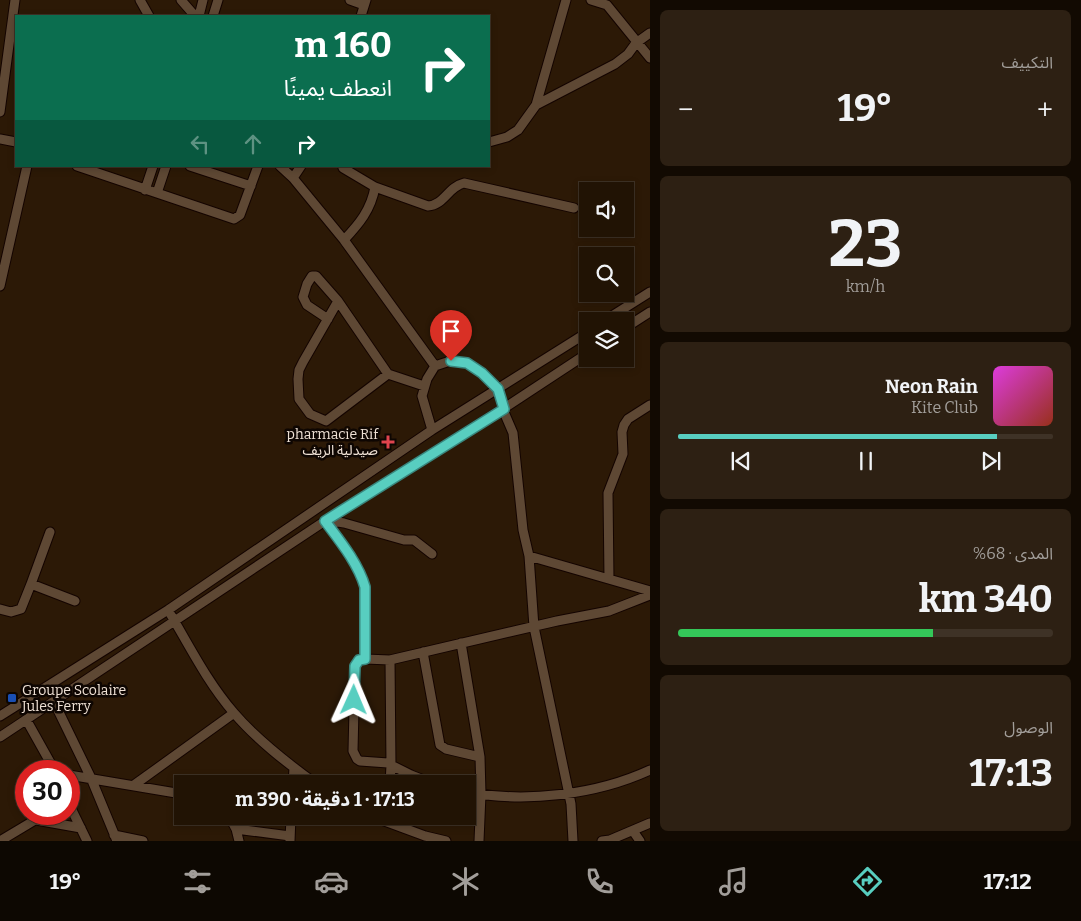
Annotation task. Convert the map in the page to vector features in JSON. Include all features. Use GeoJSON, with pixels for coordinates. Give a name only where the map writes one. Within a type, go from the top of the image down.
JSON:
{"type":"FeatureCollection","features":[{"type":"Feature","properties":{"kind":"street"},"geometry":{"type":"LineString","coordinates":[[0,112],[14,0]]}},
{"type":"Feature","properties":{"kind":"street"},"geometry":{"type":"LineString","coordinates":[[140,0],[149,15]]}},
{"type":"Feature","properties":{"kind":"street"},"geometry":{"type":"LineString","coordinates":[[181,0],[196,15]]}},
{"type":"Feature","properties":{"kind":"street"},"geometry":{"type":"LineString","coordinates":[[197,15],[203,0]]}},
{"type":"Feature","properties":{"kind":"street"},"geometry":{"type":"LineString","coordinates":[[213,15],[218,0]]}},
{"type":"Feature","properties":{"kind":"street"},"geometry":{"type":"LineString","coordinates":[[350,0],[365,2],[361,15]]}},
{"type":"Feature","properties":{"kind":"street"},"geometry":{"type":"LineString","coordinates":[[490,142],[507,137],[518,130],[536,105],[566,0]]}},
{"type":"Feature","properties":{"kind":"street"},"geometry":{"type":"LineString","coordinates":[[591,0],[611,2],[636,43],[650,58]]}},
{"type":"Feature","properties":{"kind":"street"},"geometry":{"type":"LineString","coordinates":[[536,105],[615,64],[628,54],[636,43],[650,34]]}},
{"type":"Feature","properties":{"kind":"street"},"geometry":{"type":"LineString","coordinates":[[0,37],[10,38]]}},
{"type":"Feature","properties":{"kind":"street"},"geometry":{"type":"LineString","coordinates":[[0,139],[15,142]]}},
{"type":"Feature","properties":{"kind":"street"},"geometry":{"type":"LineString","coordinates":[[0,286],[27,167]]}},
{"type":"Feature","properties":{"kind":"street"},"geometry":{"type":"LineString","coordinates":[[80,167],[234,219],[240,215],[258,167]]}},
{"type":"Feature","properties":{"kind":"street"},"geometry":{"type":"LineString","coordinates":[[145,190],[153,167]]}},
{"type":"Feature","properties":{"kind":"street"},"geometry":{"type":"LineString","coordinates":[[157,194],[166,167]]}},
{"type":"Feature","properties":{"kind":"street"},"geometry":{"type":"LineString","coordinates":[[193,167],[251,186]]}},
{"type":"Feature","properties":{"kind":"street"},"geometry":{"type":"LineString","coordinates":[[281,167],[293,178],[344,240],[435,366]]}},
{"type":"Feature","properties":{"kind":"street"},"geometry":{"type":"LineString","coordinates":[[293,178],[300,167]]}},
{"type":"Feature","properties":{"kind":"street"},"geometry":{"type":"LineString","coordinates":[[343,168],[375,187],[428,206],[441,202],[456,185],[464,183],[574,208]]}},
{"type":"Feature","properties":{"kind":"street"},"geometry":{"type":"LineString","coordinates":[[344,240],[365,216],[375,187]]}},
{"type":"Feature","properties":{"kind":"street"},"geometry":{"type":"LineString","coordinates":[[328,320],[308,306],[303,297],[310,278],[316,276],[338,302],[388,374],[424,386]]}},
{"type":"Feature","properties":{"kind":"street"},"geometry":{"type":"LineString","coordinates":[[618,312],[650,292]]}},
{"type":"Feature","properties":{"kind":"street"},"geometry":{"type":"LineString","coordinates":[[338,302],[299,370],[299,399],[310,414],[326,421],[388,374]]}},
{"type":"Feature","properties":{"kind":"street"},"geometry":{"type":"LineString","coordinates":[[634,322],[650,312]]}},
{"type":"Feature","properties":{"kind":"street"},"geometry":{"type":"LineString","coordinates":[[0,716],[141,628],[432,430],[579,338]]}},
{"type":"Feature","properties":{"kind":"street"},"geometry":{"type":"LineString","coordinates":[[0,737],[27,721],[174,620],[579,359]]}},
{"type":"Feature","properties":{"kind":"street"},"geometry":{"type":"LineString","coordinates":[[432,430],[422,396],[424,386],[435,366],[450,360],[467,363],[478,370],[498,389],[514,433],[523,530],[529,556],[534,627],[569,792],[572,841]]}},
{"type":"Feature","properties":{"kind":"street"},"geometry":{"type":"LineString","coordinates":[[609,579],[608,493],[623,454],[622,432],[628,419],[650,405]]}},
{"type":"Feature","properties":{"kind":"street"},"geometry":{"type":"LineString","coordinates":[[327,523],[344,523],[404,540],[414,540],[432,554]]}},
{"type":"Feature","properties":{"kind":"street"},"geometry":{"type":"LineString","coordinates":[[327,523],[355,564],[365,587],[365,659]]}},
{"type":"Feature","properties":{"kind":"street"},"geometry":{"type":"LineString","coordinates":[[0,609],[11,612],[21,609],[50,532]]}},
{"type":"Feature","properties":{"kind":"street"},"geometry":{"type":"LineString","coordinates":[[529,556],[650,591]]}},
{"type":"Feature","properties":{"kind":"street"},"geometry":{"type":"LineString","coordinates":[[32,584],[75,601]]}},
{"type":"Feature","properties":{"kind":"street"},"geometry":{"type":"LineString","coordinates":[[411,775],[388,763],[356,759],[353,751],[355,666],[359,660],[390,660],[616,609],[650,595]]}},
{"type":"Feature","properties":{"kind":"street"},"geometry":{"type":"LineString","coordinates":[[168,610],[196,660],[234,713],[304,775]]}},
{"type":"Feature","properties":{"kind":"street"},"geometry":{"type":"LineString","coordinates":[[141,628],[148,639]]}},
{"type":"Feature","properties":{"kind":"street"},"geometry":{"type":"LineString","coordinates":[[461,643],[480,758],[479,841]]}},
{"type":"Feature","properties":{"kind":"street"},"geometry":{"type":"LineString","coordinates":[[424,652],[440,745],[446,749],[480,758]]}},
{"type":"Feature","properties":{"kind":"street"},"geometry":{"type":"LineString","coordinates":[[390,660],[390,775]]}},
{"type":"Feature","properties":{"kind":"street"},"geometry":{"type":"LineString","coordinates":[[54,702],[91,778],[115,838],[143,841]]}},
{"type":"Feature","properties":{"kind":"street"},"geometry":{"type":"LineString","coordinates":[[134,785],[234,713]]}},
{"type":"Feature","properties":{"kind":"street"},"geometry":{"type":"LineString","coordinates":[[27,721],[48,760]]}},
{"type":"Feature","properties":{"kind":"street"},"geometry":{"type":"LineString","coordinates":[[294,768],[294,775]]}},
{"type":"Feature","properties":{"kind":"street"},"geometry":{"type":"LineString","coordinates":[[476,793],[510,797],[545,796],[620,782],[650,770]]}},
{"type":"Feature","properties":{"kind":"street"},"geometry":{"type":"LineString","coordinates":[[80,776],[174,792]]}},
{"type":"Feature","properties":{"kind":"street"},"geometry":{"type":"LineString","coordinates":[[602,841],[633,831],[650,823]]}},
{"type":"Feature","properties":{"kind":"street"},"geometry":{"type":"LineString","coordinates":[[0,841],[27,825]]}},
{"type":"Feature","properties":{"kind":"street"},"geometry":{"type":"LineString","coordinates":[[64,825],[81,828]]}},
{"type":"Feature","properties":{"kind":"street"},"geometry":{"type":"LineString","coordinates":[[80,825],[87,841]]}},
{"type":"Feature","properties":{"kind":"street"},"geometry":{"type":"LineString","coordinates":[[234,825],[239,841]]}},
{"type":"Feature","properties":{"kind":"street"},"geometry":{"type":"LineString","coordinates":[[236,829],[290,838],[291,825]]}},
{"type":"Feature","properties":{"kind":"street"},"geometry":{"type":"LineString","coordinates":[[400,825],[425,836],[446,841]]}},
{"type":"Feature","properties":{"kind":"street"},"geometry":{"type":"LineString","coordinates":[[633,831],[640,841]]}},
{"type":"Feature","properties":{"kind":"place","name":"pharmacie Rif صيدلية الريف"},"geometry":{"type":"Point","coordinates":[388,442]}},
{"type":"Feature","properties":{"kind":"place","name":"Groupe Scolaire Jules Ferry"},"geometry":{"type":"Point","coordinates":[12,698]}},
{"type":"Feature","properties":{"kind":"route"},"geometry":{"type":"LineString","coordinates":[[354,700],[356,662],[365,659],[365,587],[355,564],[325,521],[504,409],[498,389],[482,373],[467,363],[451,361]]}}]}
